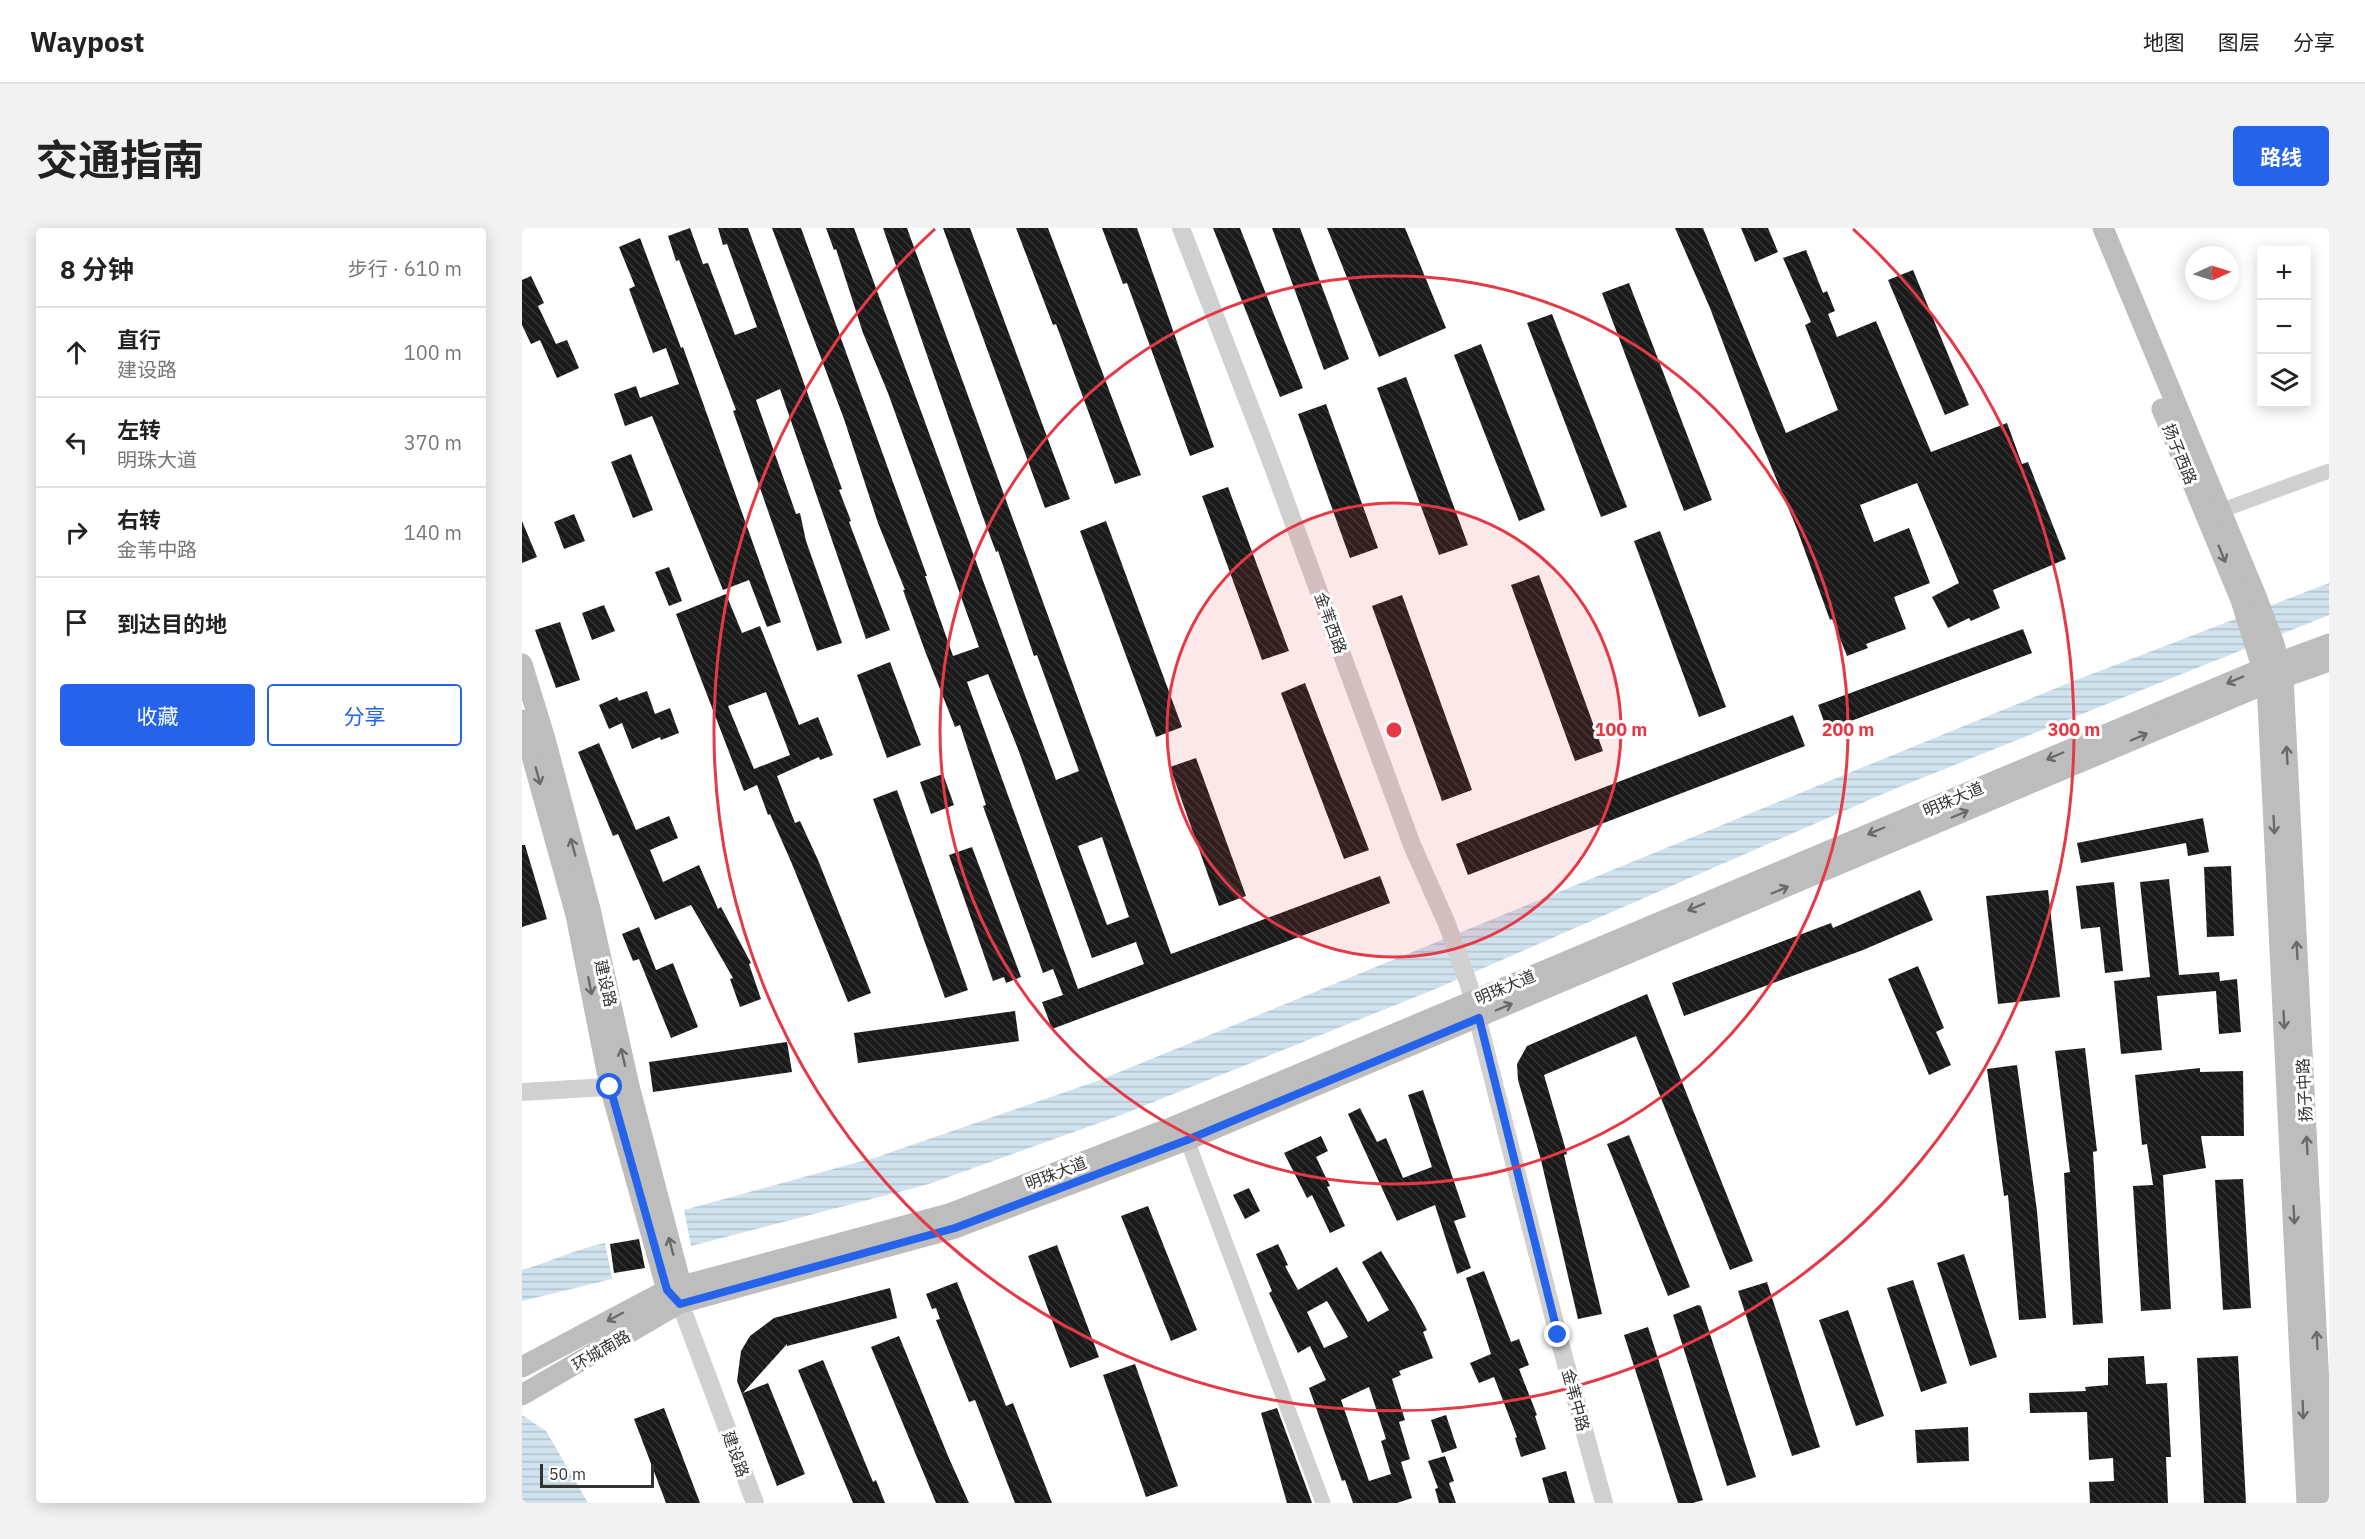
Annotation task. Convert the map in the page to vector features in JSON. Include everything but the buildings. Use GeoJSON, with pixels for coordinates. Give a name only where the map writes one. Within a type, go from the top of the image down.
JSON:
{"type":"FeatureCollection","features":[{"type":"Feature","properties":{"kind":"main road","name":"扬子西路"},"geometry":{"type":"LineString","coordinates":[[2087,228],[2248,598]]}},
{"type":"Feature","properties":{"kind":"main road","name":"扬子西路"},"geometry":{"type":"LineString","coordinates":[[2103,228],[2220,511],[2271,664]]}},
{"type":"Feature","properties":{"kind":"main road","name":"明珠大道"},"geometry":{"type":"LineString","coordinates":[[676,1293],[950,1214],[1178,1125],[2271,664],[2329,644]]}},
{"type":"Feature","properties":{"kind":"main road","name":"明珠大道"},"geometry":{"type":"LineString","coordinates":[[2271,664],[2329,661]]}},
{"type":"Feature","properties":{"kind":"main road","name":"建设路"},"geometry":{"type":"LineString","coordinates":[[522,664],[545,739],[587,898],[619,1087]]}},
{"type":"Feature","properties":{"kind":"main road","name":"扬子中路"},"geometry":{"type":"LineString","coordinates":[[2271,664],[2307,1503]]}},
{"type":"Feature","properties":{"kind":"main road","name":"扬子中路"},"geometry":{"type":"LineString","coordinates":[[2271,664],[2325,1503]]}},
{"type":"Feature","properties":{"kind":"main road","name":"建设路"},"geometry":{"type":"LineString","coordinates":[[522,720],[676,1293]]}},
{"type":"Feature","properties":{"kind":"main road","name":"明珠大道"},"geometry":{"type":"LineString","coordinates":[[676,1293],[955,1228],[1187,1140],[1474,1001]]}},
{"type":"Feature","properties":{"kind":"main road","name":"环城南路"},"geometry":{"type":"LineString","coordinates":[[522,1367],[676,1293]]}},
{"type":"Feature","properties":{"kind":"main road","name":"环城南路"},"geometry":{"type":"LineString","coordinates":[[530,1391],[676,1293]]}},
{"type":"Feature","properties":{"kind":"street","name":"金苇西路"},"geometry":{"type":"LineString","coordinates":[[1181,228],[1269,456],[1412,845],[1447,924],[1474,1001]]}},
{"type":"Feature","properties":{"kind":"street"},"geometry":{"type":"LineString","coordinates":[[2220,511],[2329,471]]}},
{"type":"Feature","properties":{"kind":"street","name":"金苇中路"},"geometry":{"type":"LineString","coordinates":[[1474,1001],[1558,1335],[1604,1503]]}},
{"type":"Feature","properties":{"kind":"street"},"geometry":{"type":"LineString","coordinates":[[522,1092],[619,1087]]}},
{"type":"Feature","properties":{"kind":"street"},"geometry":{"type":"LineString","coordinates":[[1187,1140],[1323,1503]]}},
{"type":"Feature","properties":{"kind":"street","name":"建设路"},"geometry":{"type":"LineString","coordinates":[[676,1293],[755,1503]]}},
{"type":"Feature","properties":{"kind":"water"},"geometry":{"type":"Polygon","coordinates":[[[2329,583],[2329,615],[1892,790],[1433,990],[1121,1115],[929,1184],[691,1246],[684,1210],[877,1157],[1100,1080],[2071,682],[2329,583]]]}},
{"type":"Feature","properties":{"kind":"water"},"geometry":{"type":"Polygon","coordinates":[[[605,1243],[612,1279],[522,1301],[522,1270],[605,1243]]]}},
{"type":"Feature","properties":{"kind":"water"},"geometry":{"type":"Polygon","coordinates":[[[522,1415],[546,1431],[588,1503],[522,1503],[522,1415]]]}},
{"type":"Feature","properties":{"kind":"route"},"geometry":{"type":"LineString","coordinates":[[610,1087],[667,1290],[680,1304],[955,1228],[1187,1140],[1479,1018],[1558,1335]]}}]}
